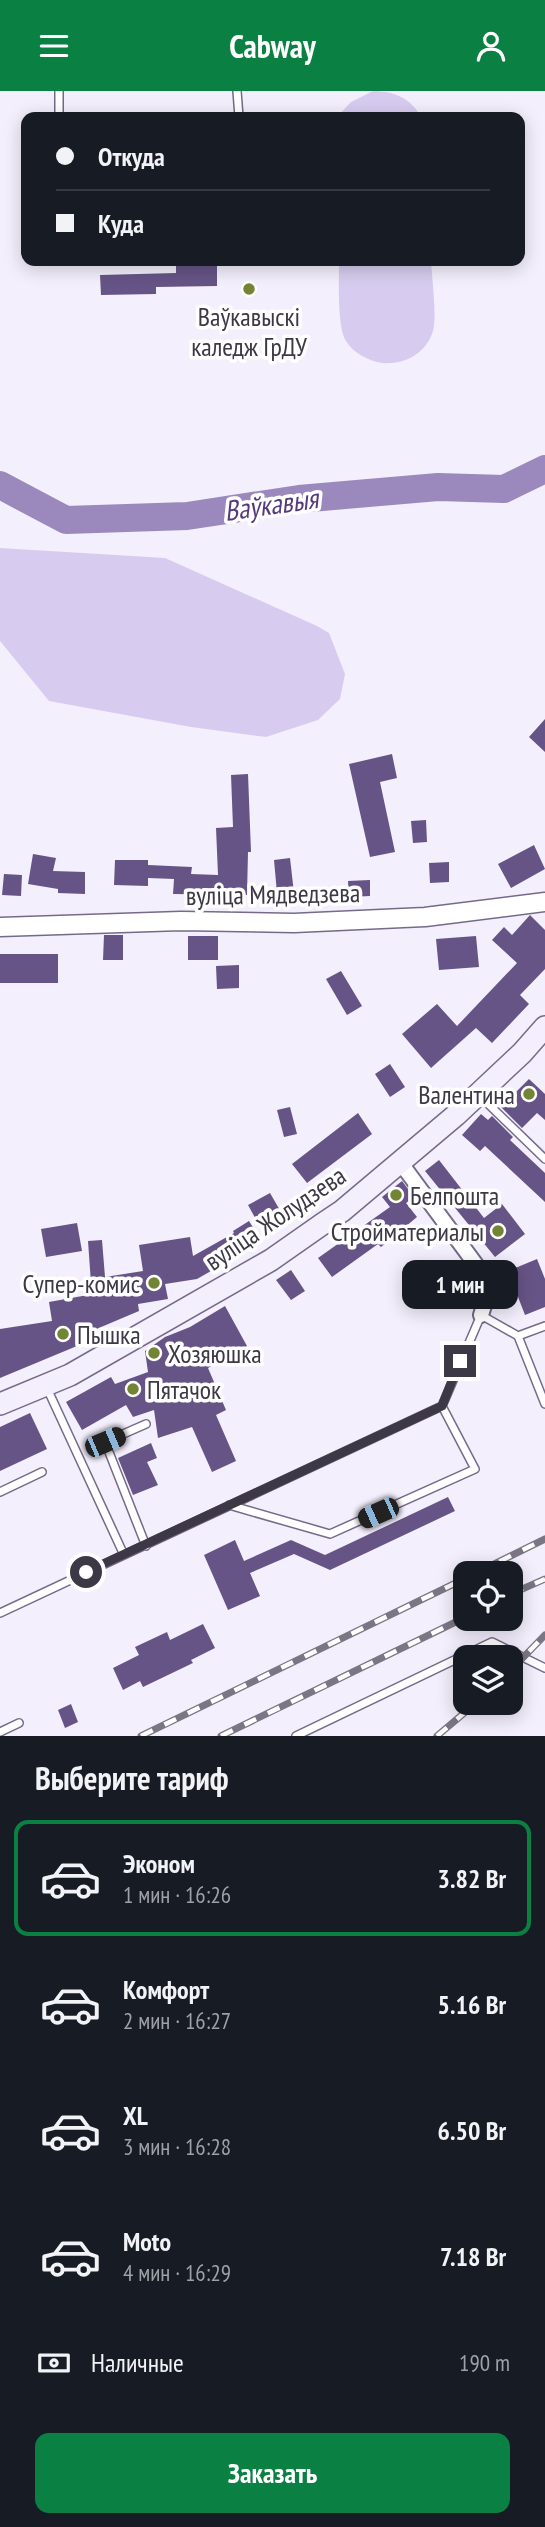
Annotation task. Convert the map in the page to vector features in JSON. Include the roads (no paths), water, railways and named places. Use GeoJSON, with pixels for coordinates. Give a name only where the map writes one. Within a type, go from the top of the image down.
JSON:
{"type":"FeatureCollection","features":[{"type":"Feature","properties":{"kind":"main road","name":"вуліца Жолудзева"},"geometry":{"type":"LineString","coordinates":[[0,1404],[70,1375],[271,1260],[342,1211],[478,1094],[522,1053],[545,1027]]}},
{"type":"Feature","properties":{"kind":"street","name":"вуліца Мядведзева"},"geometry":{"type":"LineString","coordinates":[[0,927],[181,921],[307,922],[425,917],[545,902]]}},
{"type":"Feature","properties":{"kind":"street"},"geometry":{"type":"LineString","coordinates":[[400,1162],[488,1281],[488,1293],[481,1315]]}},
{"type":"Feature","properties":{"kind":"lane"},"geometry":{"type":"LineString","coordinates":[[59,91],[59,112]]}},
{"type":"Feature","properties":{"kind":"lane"},"geometry":{"type":"LineString","coordinates":[[237,91],[239,112]]}},
{"type":"Feature","properties":{"kind":"lane"},"geometry":{"type":"LineString","coordinates":[[478,1094],[545,1159]]}},
{"type":"Feature","properties":{"kind":"lane"},"geometry":{"type":"LineString","coordinates":[[0,1613],[442,1406],[481,1315],[518,1336],[545,1404]]}},
{"type":"Feature","properties":{"kind":"lane"},"geometry":{"type":"LineString","coordinates":[[518,1336],[545,1326]]}},
{"type":"Feature","properties":{"kind":"lane"},"geometry":{"type":"LineString","coordinates":[[46,1385],[124,1555]]}},
{"type":"Feature","properties":{"kind":"lane"},"geometry":{"type":"LineString","coordinates":[[229,1505],[330,1534],[475,1469],[442,1406]]}},
{"type":"Feature","properties":{"kind":"lane"},"geometry":{"type":"LineString","coordinates":[[146,1424],[105,1442],[146,1546]]}},
{"type":"Feature","properties":{"kind":"lane"},"geometry":{"type":"LineString","coordinates":[[0,1492],[42,1472]]}},
{"type":"Feature","properties":{"kind":"lane"},"geometry":{"type":"LineString","coordinates":[[296,1736],[492,1642],[545,1668]]}},
{"type":"Feature","properties":{"kind":"lane"},"geometry":{"type":"LineString","coordinates":[[0,1732],[19,1723]]}},
{"type":"Feature","properties":{"kind":"waterway","name":"Ваўкавыя"},"geometry":{"type":"LineString","coordinates":[[0,485],[66,520],[187,516],[299,499],[438,487],[504,489],[545,469]]}},
{"type":"Feature","properties":{"kind":"railway"},"geometry":{"type":"LineString","coordinates":[[500,1561],[545,1539]]}},
{"type":"Feature","properties":{"kind":"railway"},"geometry":{"type":"LineString","coordinates":[[523,1589],[545,1579]]}},
{"type":"Feature","properties":{"kind":"railway"},"geometry":{"type":"LineString","coordinates":[[141,1736],[453,1584]]}},
{"type":"Feature","properties":{"kind":"railway"},"geometry":{"type":"LineString","coordinates":[[221,1736],[453,1623]]}},
{"type":"Feature","properties":{"kind":"railway"},"geometry":{"type":"LineString","coordinates":[[523,1658],[545,1635]]}},
{"type":"Feature","properties":{"kind":"railway"},"geometry":{"type":"LineString","coordinates":[[437,1736],[462,1715]]}},
{"type":"Feature","properties":{"kind":"place","name":"Ваўкавыскі каледж ГрДУ"},"geometry":{"type":"Point","coordinates":[249,289]}},
{"type":"Feature","properties":{"kind":"place","name":"Валентина"},"geometry":{"type":"Point","coordinates":[529,1094]}},
{"type":"Feature","properties":{"kind":"place","name":"Белпошта"},"geometry":{"type":"Point","coordinates":[396,1195]}},
{"type":"Feature","properties":{"kind":"place","name":"Стройматериалы"},"geometry":{"type":"Point","coordinates":[498,1231]}},
{"type":"Feature","properties":{"kind":"place","name":"Супер-комис"},"geometry":{"type":"Point","coordinates":[154,1283]}},
{"type":"Feature","properties":{"kind":"place","name":"Пышка"},"geometry":{"type":"Point","coordinates":[63,1334]}},
{"type":"Feature","properties":{"kind":"place","name":"Хозяюшка"},"geometry":{"type":"Point","coordinates":[154,1353]}},
{"type":"Feature","properties":{"kind":"place","name":"Пятачок"},"geometry":{"type":"Point","coordinates":[133,1389]}}]}
